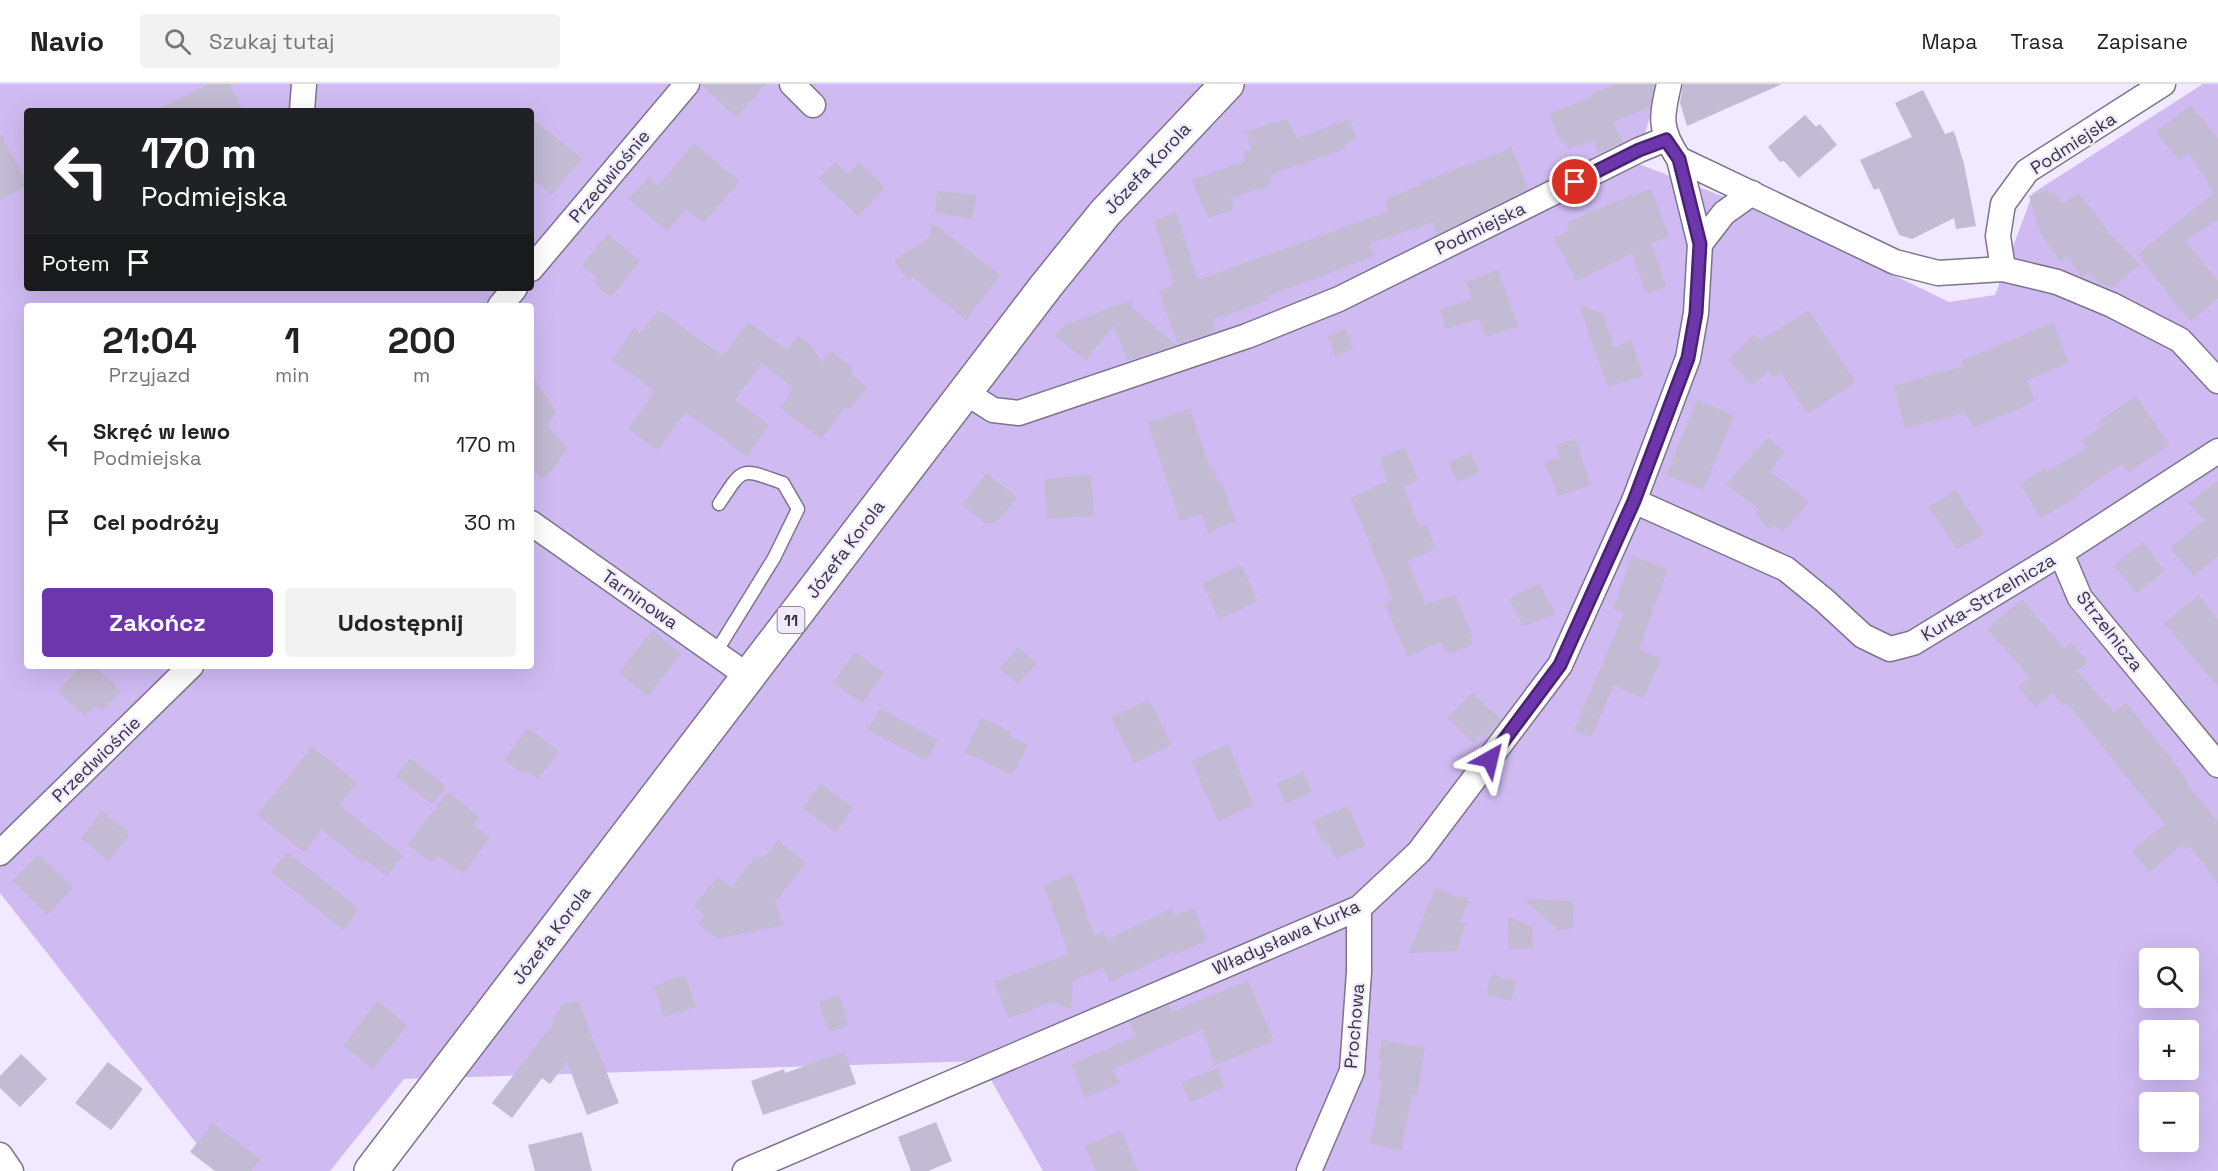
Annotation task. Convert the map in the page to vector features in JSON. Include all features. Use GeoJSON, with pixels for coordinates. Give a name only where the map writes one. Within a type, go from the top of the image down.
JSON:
{"type":"FeatureCollection","features":[{"type":"Feature","properties":{"kind":"highway","name":"Józefa Korola"},"geometry":{"type":"LineString","coordinates":[[371,1171],[965,392],[1105,213],[1227,84]]}},
{"type":"Feature","properties":{"kind":"street"},"geometry":{"type":"LineString","coordinates":[[302,108],[304,84]]}},
{"type":"Feature","properties":{"kind":"street","name":"Przedwiośnie"},"geometry":{"type":"LineString","coordinates":[[534,265],[687,84]]}},
{"type":"Feature","properties":{"kind":"street"},"geometry":{"type":"LineString","coordinates":[[792,84],[813,105]]}},
{"type":"Feature","properties":{"kind":"street","name":"Władysława Kurka"},"geometry":{"type":"LineString","coordinates":[[745,1171],[1359,908],[1419,852],[1560,665],[1634,501],[1688,358],[1696,313],[1700,244],[1663,123],[1663,108],[1670,84]]}},
{"type":"Feature","properties":{"kind":"street","name":"Podmiejska"},"geometry":{"type":"LineString","coordinates":[[2003,269],[1998,236],[2003,204],[2027,171],[2163,84]]}},
{"type":"Feature","properties":{"kind":"street"},"geometry":{"type":"LineString","coordinates":[[1672,149],[1752,193],[1895,262],[1938,273],[2003,269],[2057,282],[2112,305],[2180,340],[2218,381]]}},
{"type":"Feature","properties":{"kind":"street","name":"Podmiejska"},"geometry":{"type":"LineString","coordinates":[[965,392],[993,410],[1019,413],[1247,336],[1339,299],[1639,150],[1672,149]]}},
{"type":"Feature","properties":{"kind":"street"},"geometry":{"type":"LineString","coordinates":[[1700,244],[1724,213],[1752,193]]}},
{"type":"Feature","properties":{"kind":"street"},"geometry":{"type":"LineString","coordinates":[[502,303],[512,291]]}},
{"type":"Feature","properties":{"kind":"street"},"geometry":{"type":"LineString","coordinates":[[2061,553],[2218,451]]}},
{"type":"Feature","properties":{"kind":"street","name":"Kurka-Strzelnicza"},"geometry":{"type":"LineString","coordinates":[[1634,501],[1786,569],[1863,636],[1890,649],[1913,643],[2061,553]]}},
{"type":"Feature","properties":{"kind":"street","name":"Tarninowa"},"geometry":{"type":"LineString","coordinates":[[534,525],[748,676]]}},
{"type":"Feature","properties":{"kind":"street","name":"Strzelnicza"},"geometry":{"type":"LineString","coordinates":[[2061,553],[2080,598],[2218,765]]}},
{"type":"Feature","properties":{"kind":"street","name":"Przedwiośnie"},"geometry":{"type":"LineString","coordinates":[[4,840],[188,669]]}},
{"type":"Feature","properties":{"kind":"street","name":"Prochowa"},"geometry":{"type":"LineString","coordinates":[[1309,1171],[1352,1071],[1359,972],[1359,908]]}},
{"type":"Feature","properties":{"kind":"street"},"geometry":{"type":"LineString","coordinates":[[0,1155],[11,1171]]}},
{"type":"Feature","properties":{"kind":"lane"},"geometry":{"type":"LineString","coordinates":[[716,652],[774,558],[798,509],[783,483],[751,472],[737,476],[718,504]]}},
{"type":"Feature","properties":{"kind":"shaded area"},"geometry":{"type":"Polygon","coordinates":[[[0,84],[1660,84],[1636,163],[1761,211],[1949,302],[1995,295],[2033,193],[2203,84],[2218,84],[2218,1171],[1043,1171],[980,1061],[404,1079],[330,1171],[218,1171],[0,893],[0,84]]]}},
{"type":"Feature","properties":{"kind":"building"},"geometry":{"type":"Polygon","coordinates":[[[209,84],[230,84],[242,108],[160,108],[209,84]]]}},
{"type":"Feature","properties":{"kind":"building"},"geometry":{"type":"Polygon","coordinates":[[[701,84],[766,84],[736,118],[701,84]]]}},
{"type":"Feature","properties":{"kind":"building"},"geometry":{"type":"Polygon","coordinates":[[[1616,84],[1654,84],[1650,107],[1613,122],[1623,142],[1599,153],[1593,140],[1568,149],[1565,141],[1561,143],[1549,114],[1592,97],[1591,94],[1616,84]]]}},
{"type":"Feature","properties":{"kind":"building"},"geometry":{"type":"Polygon","coordinates":[[[1683,84],[1782,84],[1687,126],[1680,103],[1683,84]]]}},
{"type":"Feature","properties":{"kind":"building"},"geometry":{"type":"Polygon","coordinates":[[[1923,90],[1945,134],[1954,131],[1964,164],[1976,226],[1956,229],[1954,218],[1912,239],[1899,235],[1879,188],[1874,190],[1860,160],[1912,137],[1895,103],[1923,90]]]}},
{"type":"Feature","properties":{"kind":"building"},"geometry":{"type":"Polygon","coordinates":[[[2191,105],[2218,139],[2218,220],[2185,240],[2218,281],[2218,298],[2191,321],[2138,254],[2214,193],[2189,153],[2179,160],[2156,132],[2191,105]]]}},
{"type":"Feature","properties":{"kind":"building"},"geometry":{"type":"Polygon","coordinates":[[[1805,115],[1816,127],[1820,124],[1837,145],[1799,178],[1784,161],[1780,162],[1768,147],[1805,115]]]}},
{"type":"Feature","properties":{"kind":"building"},"geometry":{"type":"Polygon","coordinates":[[[1286,119],[1297,138],[1350,119],[1357,138],[1345,144],[1345,149],[1269,175],[1271,185],[1231,198],[1234,209],[1208,218],[1192,180],[1246,161],[1243,153],[1251,149],[1246,132],[1286,119]]]}},
{"type":"Feature","properties":{"kind":"building"},"geometry":{"type":"Polygon","coordinates":[[[534,120],[582,158],[552,195],[534,180],[534,120]]]}},
{"type":"Feature","properties":{"kind":"building"},"geometry":{"type":"Polygon","coordinates":[[[0,133],[24,177],[24,188],[0,200],[0,133]]]}},
{"type":"Feature","properties":{"kind":"building"},"geometry":{"type":"Polygon","coordinates":[[[694,144],[739,181],[704,223],[686,209],[667,231],[629,199],[648,177],[658,186],[694,144]]]}},
{"type":"Feature","properties":{"kind":"building"},"geometry":{"type":"Polygon","coordinates":[[[1512,148],[1528,189],[1436,235],[1433,222],[1369,244],[1374,256],[1267,296],[1269,300],[1212,320],[1216,331],[1178,344],[1159,291],[1174,285],[1154,221],[1176,212],[1198,280],[1389,211],[1385,199],[1420,186],[1419,183],[1512,148]]]}},
{"type":"Feature","properties":{"kind":"building"},"geometry":{"type":"Polygon","coordinates":[[[835,162],[848,175],[859,163],[885,187],[858,216],[819,179],[835,162]]]}},
{"type":"Feature","properties":{"kind":"building"},"geometry":{"type":"Polygon","coordinates":[[[1651,189],[1669,237],[1651,243],[1666,287],[1646,294],[1632,253],[1576,281],[1554,238],[1569,231],[1567,223],[1594,210],[1651,189]]]}},
{"type":"Feature","properties":{"kind":"building"},"geometry":{"type":"Polygon","coordinates":[[[2048,190],[2050,194],[2055,192],[2062,204],[2078,193],[2111,235],[2140,265],[2112,288],[2098,282],[2089,273],[2082,277],[2067,256],[2060,261],[2041,234],[2029,196],[2048,190]]]}},
{"type":"Feature","properties":{"kind":"building"},"geometry":{"type":"Polygon","coordinates":[[[937,191],[976,195],[972,219],[935,212],[937,191]]]}},
{"type":"Feature","properties":{"kind":"building"},"geometry":{"type":"Polygon","coordinates":[[[932,223],[1000,275],[966,320],[913,277],[908,281],[894,260],[929,238],[932,223]]]}},
{"type":"Feature","properties":{"kind":"building"},"geometry":{"type":"Polygon","coordinates":[[[607,234],[640,261],[611,297],[594,283],[598,278],[582,266],[607,234]]]}},
{"type":"Feature","properties":{"kind":"building"},"geometry":{"type":"Polygon","coordinates":[[[1498,270],[1518,326],[1486,337],[1479,319],[1446,329],[1440,310],[1472,299],[1466,282],[1498,270]]]}},
{"type":"Feature","properties":{"kind":"building"},"geometry":{"type":"Polygon","coordinates":[[[1135,299],[1130,306],[1176,345],[1127,361],[1114,325],[1086,360],[1055,336],[1064,325],[1135,299]]]}},
{"type":"Feature","properties":{"kind":"building"},"geometry":{"type":"Polygon","coordinates":[[[1579,305],[1603,314],[1614,347],[1631,340],[1643,376],[1608,387],[1579,305]]]}},
{"type":"Feature","properties":{"kind":"building"},"geometry":{"type":"Polygon","coordinates":[[[658,310],[723,356],[748,322],[787,350],[799,336],[810,344],[822,362],[832,351],[853,368],[850,373],[867,387],[850,409],[845,407],[821,439],[781,408],[793,388],[762,363],[735,400],[769,425],[747,456],[685,412],[658,450],[628,429],[655,391],[612,360],[634,328],[640,333],[658,310]]]}},
{"type":"Feature","properties":{"kind":"building"},"geometry":{"type":"Polygon","coordinates":[[[1809,310],[1855,382],[1807,414],[1781,372],[1775,377],[1768,371],[1752,385],[1729,360],[1755,334],[1761,340],[1809,310]]]}},
{"type":"Feature","properties":{"kind":"building"},"geometry":{"type":"Polygon","coordinates":[[[2053,323],[2069,362],[2026,380],[2035,401],[1973,428],[1965,413],[1905,428],[1894,386],[1964,366],[1961,361],[2053,323]]]}},
{"type":"Feature","properties":{"kind":"building"},"geometry":{"type":"Polygon","coordinates":[[[1346,329],[1353,349],[1335,356],[1327,336],[1346,329]]]}},
{"type":"Feature","properties":{"kind":"building"},"geometry":{"type":"Polygon","coordinates":[[[534,379],[556,412],[547,425],[567,449],[558,461],[560,462],[543,479],[534,472],[534,379]]]}},
{"type":"Feature","properties":{"kind":"building"},"geometry":{"type":"Polygon","coordinates":[[[2136,396],[2169,445],[2128,472],[2122,463],[2079,492],[2081,494],[2041,518],[2020,484],[2044,469],[2046,472],[2087,448],[2082,440],[2101,427],[2099,421],[2136,396]]]}},
{"type":"Feature","properties":{"kind":"building"},"geometry":{"type":"Polygon","coordinates":[[[1697,400],[1734,415],[1703,490],[1666,475],[1697,400]]]}},
{"type":"Feature","properties":{"kind":"building"},"geometry":{"type":"Polygon","coordinates":[[[1190,409],[1210,469],[1213,468],[1219,485],[1222,483],[1236,521],[1208,532],[1201,513],[1180,521],[1148,423],[1190,409]]]}},
{"type":"Feature","properties":{"kind":"building"},"geometry":{"type":"Polygon","coordinates":[[[1768,438],[1785,452],[1770,471],[1809,502],[1782,532],[1774,526],[1769,529],[1755,514],[1759,509],[1726,484],[1768,438]]]}},
{"type":"Feature","properties":{"kind":"building"},"geometry":{"type":"Polygon","coordinates":[[[1575,439],[1591,485],[1558,496],[1545,462],[1560,457],[1556,445],[1575,439]]]}},
{"type":"Feature","properties":{"kind":"building"},"geometry":{"type":"Polygon","coordinates":[[[1404,448],[1418,480],[1403,487],[1420,527],[1426,525],[1436,549],[1407,560],[1425,604],[1455,595],[1472,636],[1472,645],[1448,654],[1441,642],[1407,656],[1385,604],[1393,600],[1351,498],[1388,481],[1380,459],[1404,448]]]}},
{"type":"Feature","properties":{"kind":"building"},"geometry":{"type":"Polygon","coordinates":[[[1471,453],[1479,473],[1457,482],[1449,462],[1471,453]]]}},
{"type":"Feature","properties":{"kind":"building"},"geometry":{"type":"Polygon","coordinates":[[[987,473],[1017,498],[996,523],[985,523],[962,505],[987,473]]]}},
{"type":"Feature","properties":{"kind":"building"},"geometry":{"type":"Polygon","coordinates":[[[1091,475],[1094,516],[1047,519],[1044,479],[1091,475]]]}},
{"type":"Feature","properties":{"kind":"building"},"geometry":{"type":"Polygon","coordinates":[[[2218,481],[2218,556],[2194,576],[2170,548],[2204,520],[2189,503],[2218,481]]]}},
{"type":"Feature","properties":{"kind":"building"},"geometry":{"type":"Polygon","coordinates":[[[1956,490],[1984,534],[1957,549],[1929,507],[1956,490]]]}},
{"type":"Feature","properties":{"kind":"building"},"geometry":{"type":"Polygon","coordinates":[[[2143,542],[2165,571],[2136,593],[2114,565],[2143,542]]]}},
{"type":"Feature","properties":{"kind":"building"},"geometry":{"type":"Polygon","coordinates":[[[1632,556],[1668,569],[1639,649],[1661,659],[1644,698],[1614,685],[1591,737],[1574,730],[1624,613],[1613,609],[1632,556]]]}},
{"type":"Feature","properties":{"kind":"building"},"geometry":{"type":"Polygon","coordinates":[[[1241,565],[1258,601],[1219,619],[1202,583],[1241,565]]]}},
{"type":"Feature","properties":{"kind":"building"},"geometry":{"type":"Polygon","coordinates":[[[1539,583],[1556,614],[1523,626],[1509,599],[1539,583]]]}},
{"type":"Feature","properties":{"kind":"building"},"geometry":{"type":"Polygon","coordinates":[[[2199,595],[2218,621],[2218,686],[2164,623],[2199,595]]]}},
{"type":"Feature","properties":{"kind":"building"},"geometry":{"type":"Polygon","coordinates":[[[2022,599],[2064,649],[2071,643],[2087,662],[2077,671],[2114,713],[2126,703],[2172,760],[2189,784],[2187,785],[2218,821],[2218,884],[2191,847],[2185,849],[2181,845],[2149,872],[2132,851],[2165,824],[2067,703],[2063,706],[2052,693],[2035,707],[2018,687],[2030,678],[1987,629],[2022,599]]]}},
{"type":"Feature","properties":{"kind":"building"},"geometry":{"type":"Polygon","coordinates":[[[652,630],[681,654],[648,696],[619,673],[652,630]]]}},
{"type":"Feature","properties":{"kind":"building"},"geometry":{"type":"Polygon","coordinates":[[[1018,647],[1037,663],[1018,684],[1000,669],[1018,647]]]}},
{"type":"Feature","properties":{"kind":"building"},"geometry":{"type":"Polygon","coordinates":[[[855,652],[884,673],[862,703],[833,683],[855,652]]]}},
{"type":"Feature","properties":{"kind":"building"},"geometry":{"type":"Polygon","coordinates":[[[78,669],[98,669],[121,691],[102,711],[96,705],[85,716],[58,691],[78,669]]]}},
{"type":"Feature","properties":{"kind":"building"},"geometry":{"type":"Polygon","coordinates":[[[1473,693],[1501,720],[1485,737],[1481,734],[1473,743],[1448,718],[1473,693]]]}},
{"type":"Feature","properties":{"kind":"building"},"geometry":{"type":"Polygon","coordinates":[[[1149,700],[1171,745],[1134,763],[1112,717],[1149,700]]]}},
{"type":"Feature","properties":{"kind":"building"},"geometry":{"type":"Polygon","coordinates":[[[880,709],[938,740],[926,760],[868,730],[880,709]]]}},
{"type":"Feature","properties":{"kind":"building"},"geometry":{"type":"Polygon","coordinates":[[[982,718],[1011,732],[1009,736],[1028,745],[1013,775],[965,752],[982,718]]]}},
{"type":"Feature","properties":{"kind":"building"},"geometry":{"type":"Polygon","coordinates":[[[528,728],[559,752],[538,779],[526,770],[523,773],[504,760],[528,728]]]}},
{"type":"Feature","properties":{"kind":"building"},"geometry":{"type":"Polygon","coordinates":[[[1228,745],[1254,805],[1218,821],[1191,760],[1228,745]]]}},
{"type":"Feature","properties":{"kind":"building"},"geometry":{"type":"Polygon","coordinates":[[[312,747],[357,783],[339,805],[403,856],[387,876],[366,860],[363,863],[322,829],[304,852],[257,815],[312,747]]]}},
{"type":"Feature","properties":{"kind":"building"},"geometry":{"type":"Polygon","coordinates":[[[410,758],[446,787],[432,804],[396,776],[410,758]]]}},
{"type":"Feature","properties":{"kind":"building"},"geometry":{"type":"Polygon","coordinates":[[[1303,772],[1312,792],[1286,804],[1277,784],[1303,772]]]}},
{"type":"Feature","properties":{"kind":"building"},"geometry":{"type":"Polygon","coordinates":[[[820,784],[853,808],[836,832],[803,808],[820,784]]]}},
{"type":"Feature","properties":{"kind":"building"},"geometry":{"type":"Polygon","coordinates":[[[448,792],[479,817],[473,825],[490,837],[463,874],[438,855],[432,863],[408,844],[448,792]]]}},
{"type":"Feature","properties":{"kind":"building"},"geometry":{"type":"Polygon","coordinates":[[[1349,806],[1365,846],[1336,859],[1328,842],[1323,844],[1313,821],[1349,806]]]}},
{"type":"Feature","properties":{"kind":"building"},"geometry":{"type":"Polygon","coordinates":[[[102,811],[130,834],[109,861],[81,838],[102,811]]]}},
{"type":"Feature","properties":{"kind":"building"},"geometry":{"type":"Polygon","coordinates":[[[778,840],[806,863],[775,902],[783,925],[718,939],[698,924],[705,915],[694,906],[717,877],[732,888],[754,858],[766,856],[778,840]]]}},
{"type":"Feature","properties":{"kind":"building"},"geometry":{"type":"Polygon","coordinates":[[[287,852],[359,909],[343,930],[271,872],[287,852]]]}},
{"type":"Feature","properties":{"kind":"building"},"geometry":{"type":"Polygon","coordinates":[[[39,855],[73,888],[47,915],[13,881],[39,855]]]}},
{"type":"Feature","properties":{"kind":"building"},"geometry":{"type":"Polygon","coordinates":[[[1072,874],[1095,936],[1103,932],[1107,940],[1172,908],[1175,916],[1194,908],[1207,941],[1173,955],[1173,952],[1110,982],[1103,968],[1073,980],[1071,1009],[1053,1002],[1008,1018],[994,982],[1069,954],[1043,885],[1072,874]]]}},
{"type":"Feature","properties":{"kind":"building"},"geometry":{"type":"Polygon","coordinates":[[[1435,888],[1458,897],[1470,898],[1460,923],[1466,923],[1456,951],[1409,953],[1435,888]]]}},
{"type":"Feature","properties":{"kind":"building"},"geometry":{"type":"Polygon","coordinates":[[[1524,899],[1574,901],[1572,929],[1558,930],[1524,899]]]}},
{"type":"Feature","properties":{"kind":"building"},"geometry":{"type":"Polygon","coordinates":[[[1508,917],[1532,926],[1533,948],[1509,949],[1508,917]]]}},
{"type":"Feature","properties":{"kind":"building"},"geometry":{"type":"Polygon","coordinates":[[[1491,974],[1516,982],[1511,1001],[1486,994],[1491,974]]]}},
{"type":"Feature","properties":{"kind":"building"},"geometry":{"type":"Polygon","coordinates":[[[685,975],[696,1007],[664,1017],[654,986],[685,975]]]}},
{"type":"Feature","properties":{"kind":"building"},"geometry":{"type":"Polygon","coordinates":[[[1248,981],[1274,1041],[1215,1065],[1202,1029],[1113,1069],[1120,1083],[1085,1098],[1071,1064],[1136,1037],[1129,1022],[1169,1005],[1172,1012],[1248,981]]]}},
{"type":"Feature","properties":{"kind":"building"},"geometry":{"type":"Polygon","coordinates":[[[839,995],[849,1025],[829,1032],[819,1002],[839,995]]]}},
{"type":"Feature","properties":{"kind":"building"},"geometry":{"type":"Polygon","coordinates":[[[377,1001],[407,1025],[373,1069],[344,1046],[377,1001]]]}},
{"type":"Feature","properties":{"kind":"building"},"geometry":{"type":"Polygon","coordinates":[[[578,1001],[619,1103],[587,1115],[567,1062],[550,1084],[542,1078],[512,1118],[492,1103],[553,1024],[552,1020],[562,1005],[578,1001]]]}},
{"type":"Feature","properties":{"kind":"building"},"geometry":{"type":"Polygon","coordinates":[[[1382,1040],[1425,1048],[1417,1096],[1412,1095],[1401,1150],[1370,1144],[1383,1081],[1378,1080],[1382,1061],[1378,1061],[1382,1040]]]}},
{"type":"Feature","properties":{"kind":"building"},"geometry":{"type":"Polygon","coordinates":[[[845,1052],[856,1084],[763,1115],[751,1081],[784,1069],[785,1073],[845,1052]]]}},
{"type":"Feature","properties":{"kind":"building"},"geometry":{"type":"Polygon","coordinates":[[[21,1054],[47,1079],[20,1107],[0,1088],[0,1076],[21,1054]]]}},
{"type":"Feature","properties":{"kind":"building"},"geometry":{"type":"Polygon","coordinates":[[[108,1062],[143,1089],[111,1130],[75,1103],[108,1062]]]}},
{"type":"Feature","properties":{"kind":"building"},"geometry":{"type":"Polygon","coordinates":[[[1217,1068],[1224,1087],[1190,1102],[1181,1083],[1217,1068]]]}},
{"type":"Feature","properties":{"kind":"building"},"geometry":{"type":"Polygon","coordinates":[[[936,1122],[952,1161],[928,1171],[911,1171],[898,1137],[936,1122]]]}},
{"type":"Feature","properties":{"kind":"building"},"geometry":{"type":"Polygon","coordinates":[[[212,1123],[260,1159],[251,1171],[215,1171],[190,1152],[212,1123]]]}},
{"type":"Feature","properties":{"kind":"building"},"geometry":{"type":"Polygon","coordinates":[[[1121,1131],[1138,1171],[1096,1171],[1085,1146],[1121,1131]]]}},
{"type":"Feature","properties":{"kind":"building"},"geometry":{"type":"Polygon","coordinates":[[[582,1132],[592,1171],[535,1171],[528,1145],[582,1132]]]}},
{"type":"Feature","properties":{"kind":"route"},"geometry":{"type":"LineString","coordinates":[[1490,759],[1560,665],[1634,501],[1688,358],[1696,313],[1700,244],[1679,159],[1666,140],[1639,150],[1575,182]]}}]}
